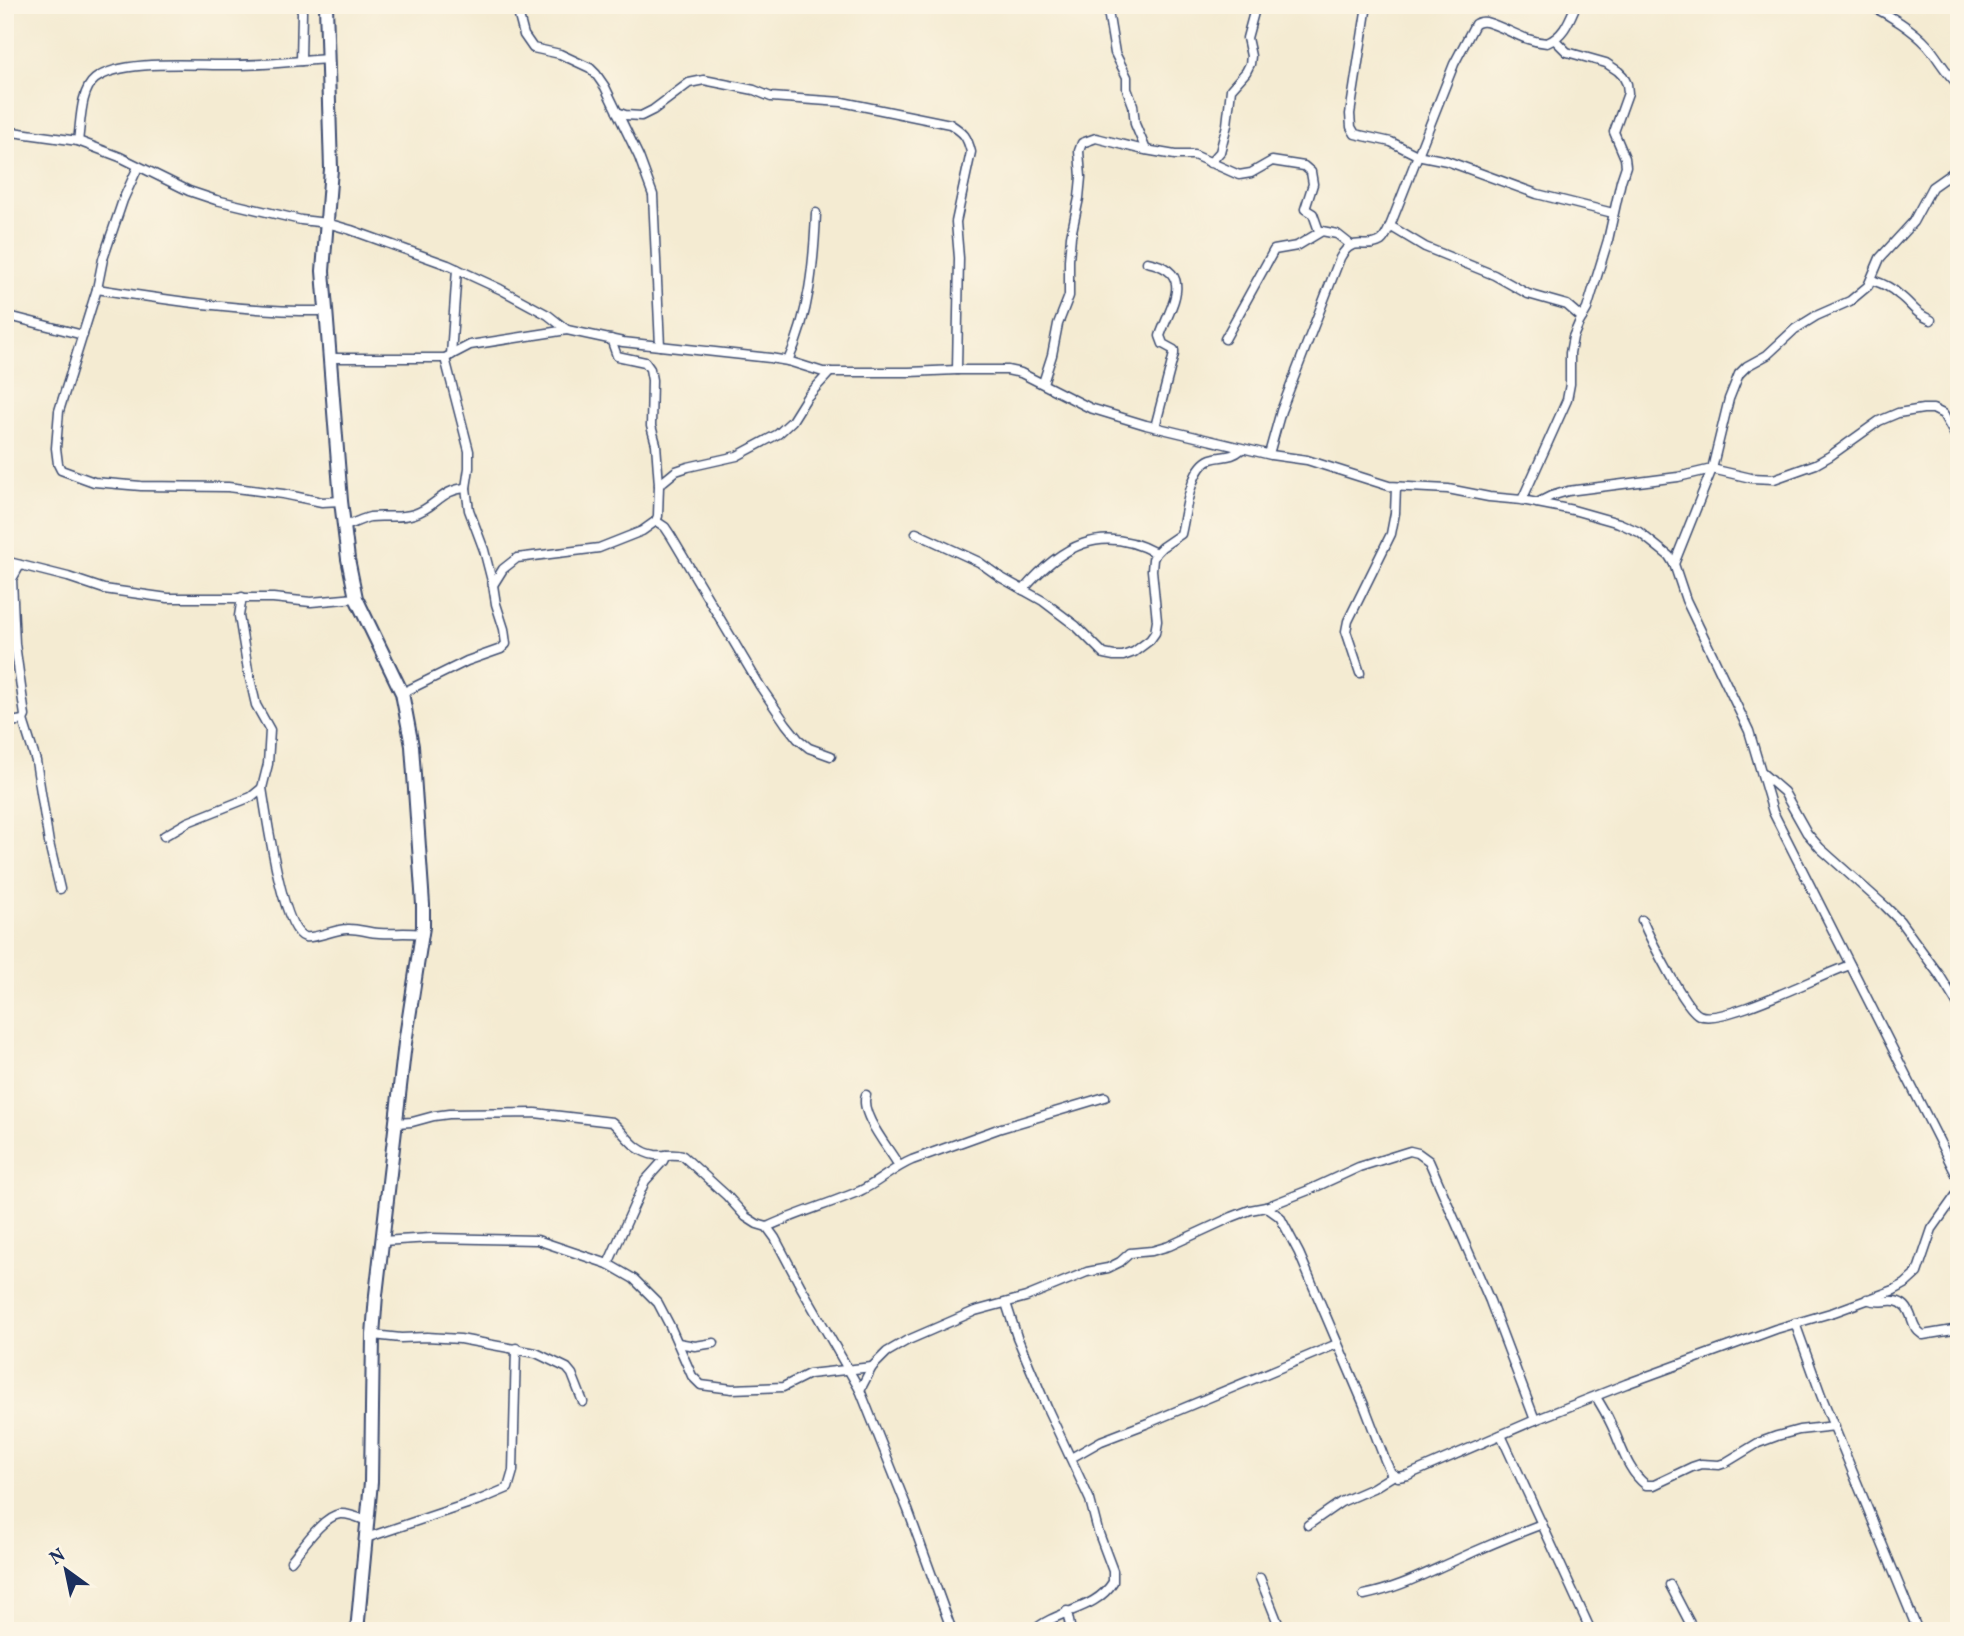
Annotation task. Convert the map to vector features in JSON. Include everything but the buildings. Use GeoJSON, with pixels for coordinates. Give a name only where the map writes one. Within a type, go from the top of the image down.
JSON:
{"type":"FeatureCollection","features":[{"type":"Feature","properties":{"kind":"main road"},"geometry":{"type":"LineString","coordinates":[[326,5],[331,136],[330,194],[323,271],[341,501],[356,598],[402,693],[412,746],[423,905],[422,934],[404,1043],[373,1335],[371,1470],[357,1631]]}},
{"type":"Feature","properties":{"kind":"street"},"geometry":{"type":"LineString","coordinates":[[299,5],[302,12],[301,61]]}},
{"type":"Feature","properties":{"kind":"street"},"geometry":{"type":"LineString","coordinates":[[516,5],[529,44],[590,68],[605,86],[639,157],[653,195],[660,346]]}},
{"type":"Feature","properties":{"kind":"street"},"geometry":{"type":"LineString","coordinates":[[1107,5],[1115,52],[1128,77],[1127,89],[1133,105],[1135,124],[1146,150]]}},
{"type":"Feature","properties":{"kind":"street"},"geometry":{"type":"LineString","coordinates":[[1210,163],[1220,152],[1227,125],[1231,89],[1250,64],[1247,38],[1256,5]]}},
{"type":"Feature","properties":{"kind":"street"},"geometry":{"type":"LineString","coordinates":[[1367,5],[1352,102],[1351,127],[1354,134],[1391,142],[1417,155],[1447,161],[1537,194],[1613,213]]}},
{"type":"Feature","properties":{"kind":"street"},"geometry":{"type":"LineString","coordinates":[[1269,454],[1281,411],[1340,258],[1351,245],[1381,241],[1391,226],[1454,64],[1475,24],[1487,23],[1519,37],[1547,43],[1555,40],[1567,26],[1576,5]]}},
{"type":"Feature","properties":{"kind":"street"},"geometry":{"type":"LineString","coordinates":[[1868,5],[1899,23],[1925,43],[1959,85]]}},
{"type":"Feature","properties":{"kind":"street"},"geometry":{"type":"LineString","coordinates":[[1522,500],[1567,400],[1573,337],[1587,309],[1605,251],[1626,166],[1614,132],[1628,93],[1623,76],[1612,66],[1567,52],[1555,40]]}},
{"type":"Feature","properties":{"kind":"street"},"geometry":{"type":"LineString","coordinates":[[78,141],[88,88],[94,80],[105,74],[128,68],[160,65],[233,65],[327,59]]}},
{"type":"Feature","properties":{"kind":"street"},"geometry":{"type":"LineString","coordinates":[[617,112],[641,116],[653,110],[680,88],[705,80],[754,90],[771,97],[842,102],[950,124],[963,132],[969,141],[971,152],[956,222],[959,258],[957,370]]}},
{"type":"Feature","properties":{"kind":"street"},"geometry":{"type":"LineString","coordinates":[[5,131],[78,141],[120,157],[189,191],[216,200],[351,229],[457,269],[512,295],[548,315],[567,330]]}},
{"type":"Feature","properties":{"kind":"street"},"geometry":{"type":"LineString","coordinates":[[1043,383],[1058,324],[1069,296],[1071,236],[1081,177],[1079,151],[1084,142],[1096,138],[1146,150],[1194,155],[1239,175],[1246,175],[1272,161],[1307,167],[1313,184],[1304,207],[1313,214],[1319,231]]}},
{"type":"Feature","properties":{"kind":"street"},"geometry":{"type":"LineString","coordinates":[[138,167],[103,259],[97,289],[59,411],[56,448],[61,470],[94,482],[141,486],[228,487],[322,502],[341,501]]}},
{"type":"Feature","properties":{"kind":"street"},"geometry":{"type":"LineString","coordinates":[[1674,564],[1712,469],[1728,399],[1739,374],[1747,366],[1767,355],[1795,330],[1816,316],[1850,301],[1868,286],[1880,258],[1913,222],[1931,187],[1959,168]]}},
{"type":"Feature","properties":{"kind":"street"},"geometry":{"type":"LineString","coordinates":[[788,361],[797,342],[804,312],[814,253],[816,213]]}},
{"type":"Feature","properties":{"kind":"street"},"geometry":{"type":"LineString","coordinates":[[1391,226],[1435,252],[1494,275],[1528,294],[1567,305],[1582,318]]}},
{"type":"Feature","properties":{"kind":"street"},"geometry":{"type":"LineString","coordinates":[[1226,339],[1276,248],[1297,246],[1319,231],[1337,234],[1351,245]]}},
{"type":"Feature","properties":{"kind":"street"},"geometry":{"type":"LineString","coordinates":[[1147,262],[1165,268],[1171,274],[1178,291],[1160,336],[1163,344],[1174,350],[1174,354],[1156,427]]}},
{"type":"Feature","properties":{"kind":"street"},"geometry":{"type":"LineString","coordinates":[[402,693],[467,661],[501,649],[506,644],[494,585],[484,550],[473,526],[466,488],[469,451],[448,356],[457,269]]}},
{"type":"Feature","properties":{"kind":"street"},"geometry":{"type":"LineString","coordinates":[[1871,280],[1898,293],[1915,312],[1931,320]]}},
{"type":"Feature","properties":{"kind":"street"},"geometry":{"type":"LineString","coordinates":[[97,289],[178,302],[284,312],[326,311]]}},
{"type":"Feature","properties":{"kind":"street"},"geometry":{"type":"LineString","coordinates":[[5,315],[83,335]]}},
{"type":"Feature","properties":{"kind":"street"},"geometry":{"type":"LineString","coordinates":[[329,358],[448,356],[470,345],[567,330],[660,346],[788,361],[823,372],[1007,370],[1021,373],[1098,411],[1156,427],[1242,449],[1307,460],[1376,483],[1396,487],[1448,489],[1522,500],[1573,510],[1625,525],[1639,532],[1674,564],[1686,600],[1749,731],[1773,812],[1959,1180]]}},
{"type":"Feature","properties":{"kind":"street"},"geometry":{"type":"LineString","coordinates":[[494,585],[503,569],[517,558],[599,548],[642,531],[659,516],[656,443],[651,426],[650,369],[645,362],[617,356],[611,339]]}},
{"type":"Feature","properties":{"kind":"street"},"geometry":{"type":"LineString","coordinates":[[659,485],[676,471],[737,456],[778,435],[830,372]]}},
{"type":"Feature","properties":{"kind":"street"},"geometry":{"type":"LineString","coordinates":[[1537,503],[1568,491],[1678,477],[1712,469],[1760,479],[1784,477],[1830,456],[1879,421],[1923,409],[1933,409],[1943,414],[1959,442]]}},
{"type":"Feature","properties":{"kind":"street"},"geometry":{"type":"LineString","coordinates":[[916,533],[979,562],[1063,615],[1104,654],[1123,656],[1134,652],[1150,640],[1154,633],[1157,621],[1153,559],[1156,552],[1181,534],[1188,499],[1200,468],[1211,459],[1232,456],[1242,449]]}},
{"type":"Feature","properties":{"kind":"street"},"geometry":{"type":"LineString","coordinates":[[1360,673],[1346,631],[1348,621],[1391,534],[1396,487]]}},
{"type":"Feature","properties":{"kind":"street"},"geometry":{"type":"LineString","coordinates":[[344,526],[370,517],[398,518],[411,515],[430,506],[445,493],[466,488]]}},
{"type":"Feature","properties":{"kind":"street"},"geometry":{"type":"LineString","coordinates":[[656,521],[671,536],[760,686],[786,724],[809,748],[831,756]]}},
{"type":"Feature","properties":{"kind":"street"},"geometry":{"type":"LineString","coordinates":[[1023,590],[1039,571],[1088,541],[1101,538],[1133,541],[1156,552]]}},
{"type":"Feature","properties":{"kind":"street"},"geometry":{"type":"LineString","coordinates":[[5,561],[104,589],[139,595],[168,598],[242,597],[311,602],[356,598]]}},
{"type":"Feature","properties":{"kind":"street"},"geometry":{"type":"LineString","coordinates":[[20,565],[12,579],[15,644],[25,716],[23,720],[36,761],[49,844],[60,889]]}},
{"type":"Feature","properties":{"kind":"street"},"geometry":{"type":"LineString","coordinates":[[242,597],[239,616],[248,670],[256,705],[270,730],[268,764],[262,788],[274,860],[287,909],[301,935],[306,937],[347,929],[383,934],[404,931],[422,934]]}},
{"type":"Feature","properties":{"kind":"street"},"geometry":{"type":"LineString","coordinates":[[5,723],[23,720]]}},
{"type":"Feature","properties":{"kind":"street"},"geometry":{"type":"LineString","coordinates":[[1761,772],[1784,792],[1807,833],[1820,848],[1900,921],[1959,1007]]}},
{"type":"Feature","properties":{"kind":"street"},"geometry":{"type":"LineString","coordinates":[[164,836],[206,813],[251,797],[262,788]]}},
{"type":"Feature","properties":{"kind":"street"},"geometry":{"type":"LineString","coordinates":[[1642,920],[1661,961],[1693,1010],[1703,1017],[1735,1011],[1850,965]]}},
{"type":"Feature","properties":{"kind":"street"},"geometry":{"type":"LineString","coordinates":[[866,1095],[863,1102],[869,1120],[890,1149],[898,1166]]}},
{"type":"Feature","properties":{"kind":"street"},"geometry":{"type":"LineString","coordinates":[[767,1227],[859,1191],[898,1166],[998,1129],[1105,1097]]}},
{"type":"Feature","properties":{"kind":"street"},"geometry":{"type":"LineString","coordinates":[[396,1124],[449,1114],[535,1113],[612,1122],[628,1141],[641,1150],[652,1154],[683,1156],[746,1217],[767,1227],[860,1390],[908,1510],[951,1629],[927,1631]]}},
{"type":"Feature","properties":{"kind":"street"},"geometry":{"type":"LineString","coordinates":[[860,1390],[872,1367],[887,1352],[975,1311],[1026,1297],[1087,1272],[1114,1266],[1128,1254],[1168,1246],[1232,1217],[1266,1207],[1359,1167],[1410,1151],[1425,1156],[1429,1161],[1452,1210],[1535,1420]]}},
{"type":"Feature","properties":{"kind":"street"},"geometry":{"type":"LineString","coordinates":[[608,1264],[645,1181],[666,1155]]}},
{"type":"Feature","properties":{"kind":"street"},"geometry":{"type":"LineString","coordinates":[[1266,1207],[1280,1217],[1299,1253],[1385,1460],[1398,1477],[1626,1384],[1894,1290],[1915,1276],[1919,1270],[1932,1229],[1959,1191]]}},
{"type":"Feature","properties":{"kind":"street"},"geometry":{"type":"LineString","coordinates":[[382,1241],[431,1238],[537,1240],[608,1264],[634,1279],[652,1297],[663,1312],[695,1381],[701,1385],[717,1388],[783,1387],[809,1374],[872,1367]]}},
{"type":"Feature","properties":{"kind":"street"},"geometry":{"type":"LineString","coordinates":[[1867,1299],[1875,1303],[1891,1300],[1903,1305],[1916,1329],[1923,1335],[1959,1329]]}},
{"type":"Feature","properties":{"kind":"street"},"geometry":{"type":"LineString","coordinates":[[1006,1303],[1041,1395],[1093,1508],[1098,1531],[1113,1571],[1113,1582],[1100,1598],[1048,1620],[1033,1631]]}},
{"type":"Feature","properties":{"kind":"street"},"geometry":{"type":"LineString","coordinates":[[1795,1323],[1821,1395],[1918,1631]]}},
{"type":"Feature","properties":{"kind":"street"},"geometry":{"type":"LineString","coordinates":[[373,1335],[387,1338],[460,1339],[536,1353],[567,1368],[583,1402]]}},
{"type":"Feature","properties":{"kind":"street"},"geometry":{"type":"LineString","coordinates":[[678,1343],[702,1346],[714,1343]]}},
{"type":"Feature","properties":{"kind":"street"},"geometry":{"type":"LineString","coordinates":[[1071,1458],[1101,1441],[1337,1344]]}},
{"type":"Feature","properties":{"kind":"street"},"geometry":{"type":"LineString","coordinates":[[366,1538],[508,1488],[513,1471],[516,1348]]}},
{"type":"Feature","properties":{"kind":"street"},"geometry":{"type":"LineString","coordinates":[[1596,1397],[1609,1419],[1626,1460],[1637,1478],[1646,1485],[1654,1485],[1701,1464],[1725,1463],[1758,1443],[1777,1436],[1835,1426]]}},
{"type":"Feature","properties":{"kind":"street"},"geometry":{"type":"LineString","coordinates":[[1501,1436],[1591,1631]]}},
{"type":"Feature","properties":{"kind":"street"},"geometry":{"type":"LineString","coordinates":[[1308,1525],[1340,1502],[1373,1488],[1394,1475]]}},
{"type":"Feature","properties":{"kind":"street"},"geometry":{"type":"LineString","coordinates":[[291,1561],[320,1527],[338,1514],[367,1521]]}},
{"type":"Feature","properties":{"kind":"street"},"geometry":{"type":"LineString","coordinates":[[1364,1595],[1414,1581],[1464,1556],[1542,1524]]}},
{"type":"Feature","properties":{"kind":"street"},"geometry":{"type":"LineString","coordinates":[[1260,1578],[1281,1631]]}},
{"type":"Feature","properties":{"kind":"street"},"geometry":{"type":"LineString","coordinates":[[1670,1585],[1693,1631]]}},
{"type":"Feature","properties":{"kind":"street"},"geometry":{"type":"LineString","coordinates":[[1067,1611],[1071,1631]]}}]}
